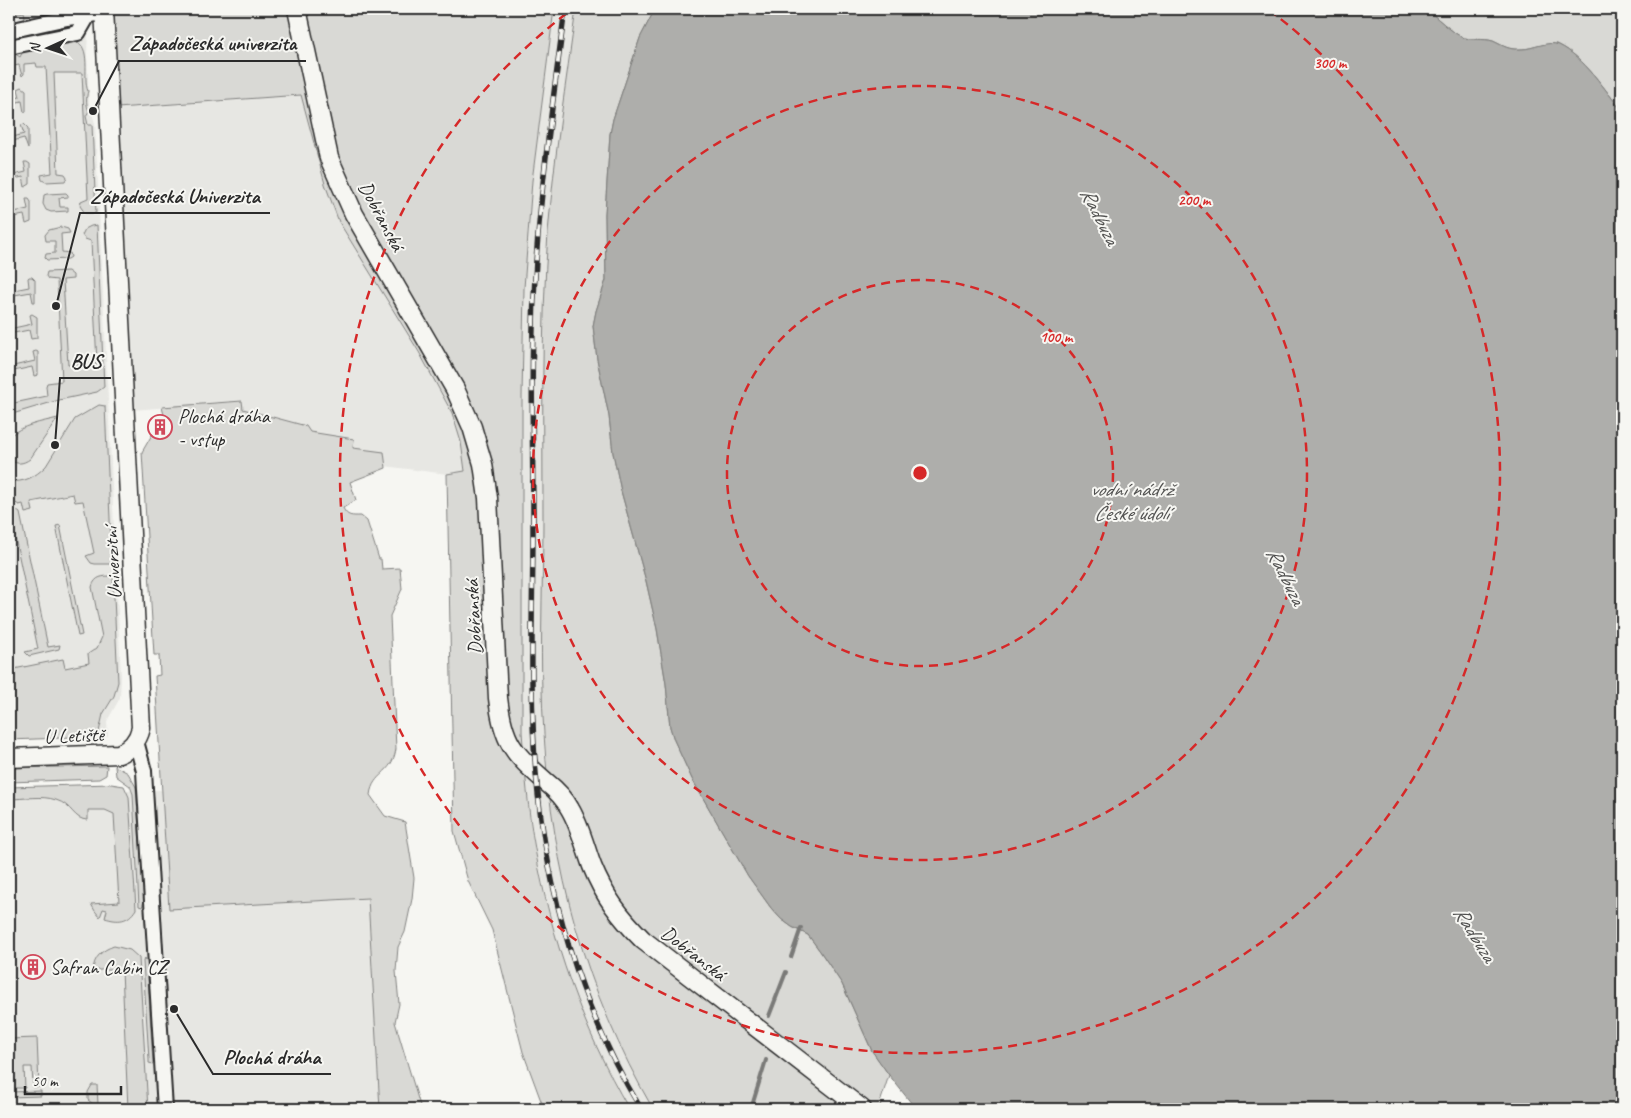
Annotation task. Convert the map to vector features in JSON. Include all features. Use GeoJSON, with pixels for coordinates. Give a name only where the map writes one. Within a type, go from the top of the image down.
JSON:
{"type":"FeatureCollection","features":[{"type":"Feature","properties":{"kind":"street","name":"Dobřanská"},"geometry":{"type":"LineString","coordinates":[[297,9],[329,158],[354,214],[456,389],[472,427],[483,464],[488,498],[498,698],[500,717],[508,740],[526,764],[564,799],[571,810],[592,867],[606,896],[623,919],[643,940],[862,1109]]}},
{"type":"Feature","properties":{"kind":"street"},"geometry":{"type":"LineString","coordinates":[[9,31],[99,12]]}},
{"type":"Feature","properties":{"kind":"street"},"geometry":{"type":"LineString","coordinates":[[9,47],[78,33],[99,12]]}},
{"type":"Feature","properties":{"kind":"street","name":"Univerzitní"},"geometry":{"type":"LineString","coordinates":[[99,12],[141,720],[136,741],[144,771],[165,1109]]}},
{"type":"Feature","properties":{"kind":"street","name":"U Letiště"},"geometry":{"type":"LineString","coordinates":[[9,758],[110,755],[125,751],[136,741]]}},
{"type":"Feature","properties":{"kind":"shaded area"},"geometry":{"type":"Polygon","coordinates":[[[9,9],[89,9],[87,53],[89,104],[95,123],[121,677],[120,698],[107,721],[108,736],[9,740],[9,9]]]}},
{"type":"Feature","properties":{"kind":"shaded area"},"geometry":{"type":"Polygon","coordinates":[[[22,9],[82,9],[26,23],[24,12],[9,15],[9,13],[22,9]]]}},
{"type":"Feature","properties":{"kind":"shaded area"},"geometry":{"type":"Polygon","coordinates":[[[157,9],[554,9],[532,181],[524,288],[522,396],[522,732],[533,835],[550,917],[583,1015],[612,1078],[629,1109],[544,1109],[523,1052],[492,930],[468,881],[454,831],[447,474],[465,471],[461,442],[452,413],[419,352],[339,222],[325,184],[301,95],[117,108],[113,14],[157,9]]]}},
{"type":"Feature","properties":{"kind":"shaded area"},"geometry":{"type":"Polygon","coordinates":[[[554,9],[576,9],[553,184],[545,289],[543,396],[543,731],[546,773],[556,844],[576,934],[604,1011],[621,1049],[653,1109],[629,1109],[602,1059],[569,980],[556,939],[535,848],[525,775],[522,732],[521,646],[524,288],[532,181],[554,9]]]}},
{"type":"Feature","properties":{"kind":"shaded area"},"geometry":{"type":"Polygon","coordinates":[[[576,9],[655,9],[640,38],[613,119],[610,134],[605,214],[606,280],[593,326],[597,359],[609,416],[613,453],[621,491],[657,629],[666,684],[670,727],[692,779],[748,876],[781,919],[808,935],[842,984],[872,1051],[889,1075],[880,1103],[882,1109],[653,1109],[629,1065],[608,1020],[576,928],[564,881],[548,784],[541,654],[544,304],[548,233],[560,121],[576,9]]]}},
{"type":"Feature","properties":{"kind":"shaded area"},"geometry":{"type":"Polygon","coordinates":[[[1426,9],[1622,9],[1622,111],[1577,57],[1559,45],[1550,44],[1526,49],[1513,49],[1489,40],[1462,37],[1426,9]]]}},
{"type":"Feature","properties":{"kind":"shaded area"},"geometry":{"type":"Polygon","coordinates":[[[71,24],[71,28],[9,43],[9,35],[71,24]]]}},
{"type":"Feature","properties":{"kind":"shaded area"},"geometry":{"type":"Polygon","coordinates":[[[74,41],[80,44],[85,55],[88,91],[87,106],[89,111],[86,116],[88,125],[92,125],[96,213],[85,213],[80,206],[81,201],[88,198],[82,73],[54,73],[58,173],[65,174],[67,177],[65,181],[46,182],[42,180],[41,175],[52,173],[46,67],[37,67],[36,63],[24,64],[24,74],[22,76],[19,65],[9,67],[9,54],[14,53],[20,57],[23,51],[74,41]]]}},
{"type":"Feature","properties":{"kind":"shaded area"},"geometry":{"type":"Polygon","coordinates":[[[22,87],[26,90],[26,112],[24,112],[22,101],[9,104],[9,99],[20,97],[18,89],[22,87]]]}},
{"type":"Feature","properties":{"kind":"shaded area"},"geometry":{"type":"Polygon","coordinates":[[[301,95],[339,222],[419,352],[452,413],[461,442],[465,471],[447,474],[313,457],[242,409],[242,401],[133,410],[117,108],[301,95]]]}},
{"type":"Feature","properties":{"kind":"shaded area"},"geometry":{"type":"Polygon","coordinates":[[[24,124],[28,128],[28,149],[24,138],[9,142],[9,138],[24,134],[21,125],[24,124]]]}},
{"type":"Feature","properties":{"kind":"shaded area"},"geometry":{"type":"Polygon","coordinates":[[[24,162],[30,164],[30,184],[25,187],[23,177],[9,180],[9,176],[26,172],[24,162]]]}},
{"type":"Feature","properties":{"kind":"shaded area"},"geometry":{"type":"Polygon","coordinates":[[[66,193],[68,197],[59,198],[60,207],[68,207],[68,211],[51,212],[46,210],[43,204],[44,195],[66,193]]]}},
{"type":"Feature","properties":{"kind":"shaded area"},"geometry":{"type":"Polygon","coordinates":[[[26,199],[29,199],[31,202],[31,222],[26,224],[24,215],[9,218],[9,213],[28,209],[26,199]]]}},
{"type":"Feature","properties":{"kind":"shaded area"},"geometry":{"type":"Polygon","coordinates":[[[97,225],[104,387],[97,392],[59,400],[9,415],[9,408],[13,407],[10,394],[12,393],[14,403],[47,396],[47,383],[62,381],[57,280],[48,279],[46,276],[47,272],[68,271],[73,275],[73,279],[63,280],[68,365],[97,364],[91,241],[85,239],[82,235],[85,229],[97,225]]]}},
{"type":"Feature","properties":{"kind":"shaded area"},"geometry":{"type":"Polygon","coordinates":[[[61,227],[68,229],[70,233],[61,234],[62,252],[70,253],[71,257],[68,259],[47,260],[45,258],[46,254],[55,253],[55,241],[46,241],[45,235],[49,230],[61,227]]]}},
{"type":"Feature","properties":{"kind":"shaded area"},"geometry":{"type":"Polygon","coordinates":[[[29,277],[35,280],[35,302],[33,302],[31,292],[9,296],[9,291],[29,287],[29,277]]]}},
{"type":"Feature","properties":{"kind":"shaded area"},"geometry":{"type":"Polygon","coordinates":[[[32,314],[37,317],[37,338],[31,339],[29,330],[9,334],[9,329],[32,324],[30,315],[32,314]]]}},
{"type":"Feature","properties":{"kind":"shaded area"},"geometry":{"type":"Polygon","coordinates":[[[33,352],[38,352],[38,375],[34,376],[32,367],[9,372],[9,367],[35,361],[33,352]]]}},
{"type":"Feature","properties":{"kind":"shaded area"},"geometry":{"type":"Polygon","coordinates":[[[242,401],[243,409],[306,426],[310,432],[354,439],[353,448],[384,452],[386,468],[350,482],[356,500],[343,508],[348,514],[361,516],[367,521],[379,559],[381,559],[382,569],[400,568],[402,589],[390,616],[396,749],[391,764],[378,777],[370,795],[385,816],[405,822],[414,878],[405,932],[398,947],[396,971],[399,1004],[395,1022],[421,1109],[380,1109],[368,898],[169,909],[155,676],[160,675],[159,655],[154,655],[142,452],[153,433],[155,434],[167,421],[162,407],[242,401]]]}},
{"type":"Feature","properties":{"kind":"shaded area"},"geometry":{"type":"Polygon","coordinates":[[[99,405],[105,406],[112,564],[91,563],[86,556],[94,553],[83,501],[75,502],[73,494],[31,502],[33,511],[25,513],[23,504],[19,505],[9,499],[9,481],[24,480],[42,470],[75,419],[99,405]]]}},
{"type":"Feature","properties":{"kind":"shaded area"},"geometry":{"type":"Polygon","coordinates":[[[58,418],[30,459],[20,463],[9,459],[9,437],[32,424],[58,418]]]}},
{"type":"Feature","properties":{"kind":"shaded area"},"geometry":{"type":"Polygon","coordinates":[[[9,505],[20,513],[48,647],[60,645],[59,649],[29,656],[25,652],[38,649],[9,513],[9,505]]]}},
{"type":"Feature","properties":{"kind":"shaded area"},"geometry":{"type":"Polygon","coordinates":[[[60,525],[82,635],[78,636],[56,526],[60,525]]]}},
{"type":"Feature","properties":{"kind":"shaded area"},"geometry":{"type":"Polygon","coordinates":[[[113,576],[118,682],[114,696],[103,714],[99,732],[62,738],[9,740],[9,670],[63,659],[65,668],[89,663],[88,654],[97,648],[102,637],[92,587],[93,583],[97,579],[113,576]]]}},
{"type":"Feature","properties":{"kind":"shaded area"},"geometry":{"type":"Polygon","coordinates":[[[107,766],[106,775],[99,779],[9,782],[9,768],[107,766]]]}},
{"type":"Feature","properties":{"kind":"shaded area"},"geometry":{"type":"Polygon","coordinates":[[[115,766],[128,773],[136,787],[144,901],[142,907],[139,906],[133,794],[130,786],[116,776],[115,766]]]}},
{"type":"Feature","properties":{"kind":"shaded area"},"geometry":{"type":"Polygon","coordinates":[[[111,784],[124,786],[129,797],[136,909],[130,916],[122,920],[105,918],[107,910],[103,909],[100,917],[91,904],[119,902],[114,814],[105,810],[88,810],[88,820],[79,818],[66,805],[56,800],[39,797],[9,799],[9,787],[111,784]]]}},
{"type":"Feature","properties":{"kind":"shaded area"},"geometry":{"type":"Polygon","coordinates":[[[162,790],[169,909],[369,898],[380,1109],[9,1109],[9,793],[162,790]]]}},
{"type":"Feature","properties":{"kind":"shaded area"},"geometry":{"type":"Polygon","coordinates":[[[114,946],[130,950],[139,958],[148,1109],[128,1109],[122,970],[93,970],[99,955],[114,946]]]}},
{"type":"Feature","properties":{"kind":"shaded area"},"geometry":{"type":"Polygon","coordinates":[[[145,958],[147,962],[153,1064],[149,1063],[143,961],[145,958]]]}},
{"type":"Feature","properties":{"kind":"shaded area"},"geometry":{"type":"Polygon","coordinates":[[[37,1038],[39,1087],[33,1087],[32,1067],[24,1067],[25,1088],[9,1088],[9,1039],[37,1038]]]}},
{"type":"Feature","properties":{"kind":"shaded area"},"geometry":{"type":"Polygon","coordinates":[[[92,1085],[97,1085],[98,1104],[93,1104],[88,1100],[88,1092],[92,1085]]]}},
{"type":"Feature","properties":{"kind":"shaded area"},"geometry":{"type":"Polygon","coordinates":[[[41,1091],[41,1096],[9,1097],[9,1092],[41,1091]]]}},
{"type":"Feature","properties":{"kind":"water","name":"vodní nádrž České údolí"},"geometry":{"type":"Polygon","coordinates":[[[655,9],[1426,9],[1462,37],[1489,40],[1513,49],[1526,49],[1545,44],[1559,45],[1577,57],[1594,75],[1622,111],[1622,1109],[916,1109],[872,1051],[842,984],[820,951],[808,935],[781,919],[748,876],[692,779],[670,727],[666,684],[657,629],[621,491],[613,453],[609,416],[597,359],[593,326],[606,280],[605,214],[610,134],[613,119],[640,38],[655,9]]]}},
{"type":"Feature","properties":{"kind":"waterway"},"geometry":{"type":"LineString","coordinates":[[791,957],[801,928]]}},
{"type":"Feature","properties":{"kind":"waterway"},"geometry":{"type":"LineString","coordinates":[[769,1016],[786,972]]}},
{"type":"Feature","properties":{"kind":"waterway"},"geometry":{"type":"LineString","coordinates":[[751,1109],[766,1060]]}},
{"type":"Feature","properties":{"kind":"railway"},"geometry":{"type":"LineString","coordinates":[[565,9],[545,166],[534,294],[532,360],[532,649],[536,773],[548,861],[569,947],[600,1030],[619,1070],[641,1109]]}},
{"type":"Feature","properties":{"kind":"place","name":"Západočeská univerzita"},"geometry":{"type":"Point","coordinates":[93,111]}},
{"type":"Feature","properties":{"kind":"place","name":"Západočeská Univerzita"},"geometry":{"type":"Point","coordinates":[56,306]}},
{"type":"Feature","properties":{"kind":"place","name":"Plochá dráha - vstup"},"geometry":{"type":"Point","coordinates":[160,427]}},
{"type":"Feature","properties":{"kind":"place","name":"BUS"},"geometry":{"type":"Point","coordinates":[55,445]}},
{"type":"Feature","properties":{"kind":"place","name":"Safran Cabin CZ"},"geometry":{"type":"Point","coordinates":[33,967]}},
{"type":"Feature","properties":{"kind":"place","name":"Plochá dráha"},"geometry":{"type":"Point","coordinates":[174,1009]}},
{"type":"Feature","properties":{"kind":"water label","name":"Radbuza"},"geometry":{"type":"Point","coordinates":[1100,216]}},
{"type":"Feature","properties":{"kind":"water label","name":"Radbuza"},"geometry":{"type":"Point","coordinates":[1286,576]}},
{"type":"Feature","properties":{"kind":"water label","name":"Radbuza"},"geometry":{"type":"Point","coordinates":[1475,934]}}]}
